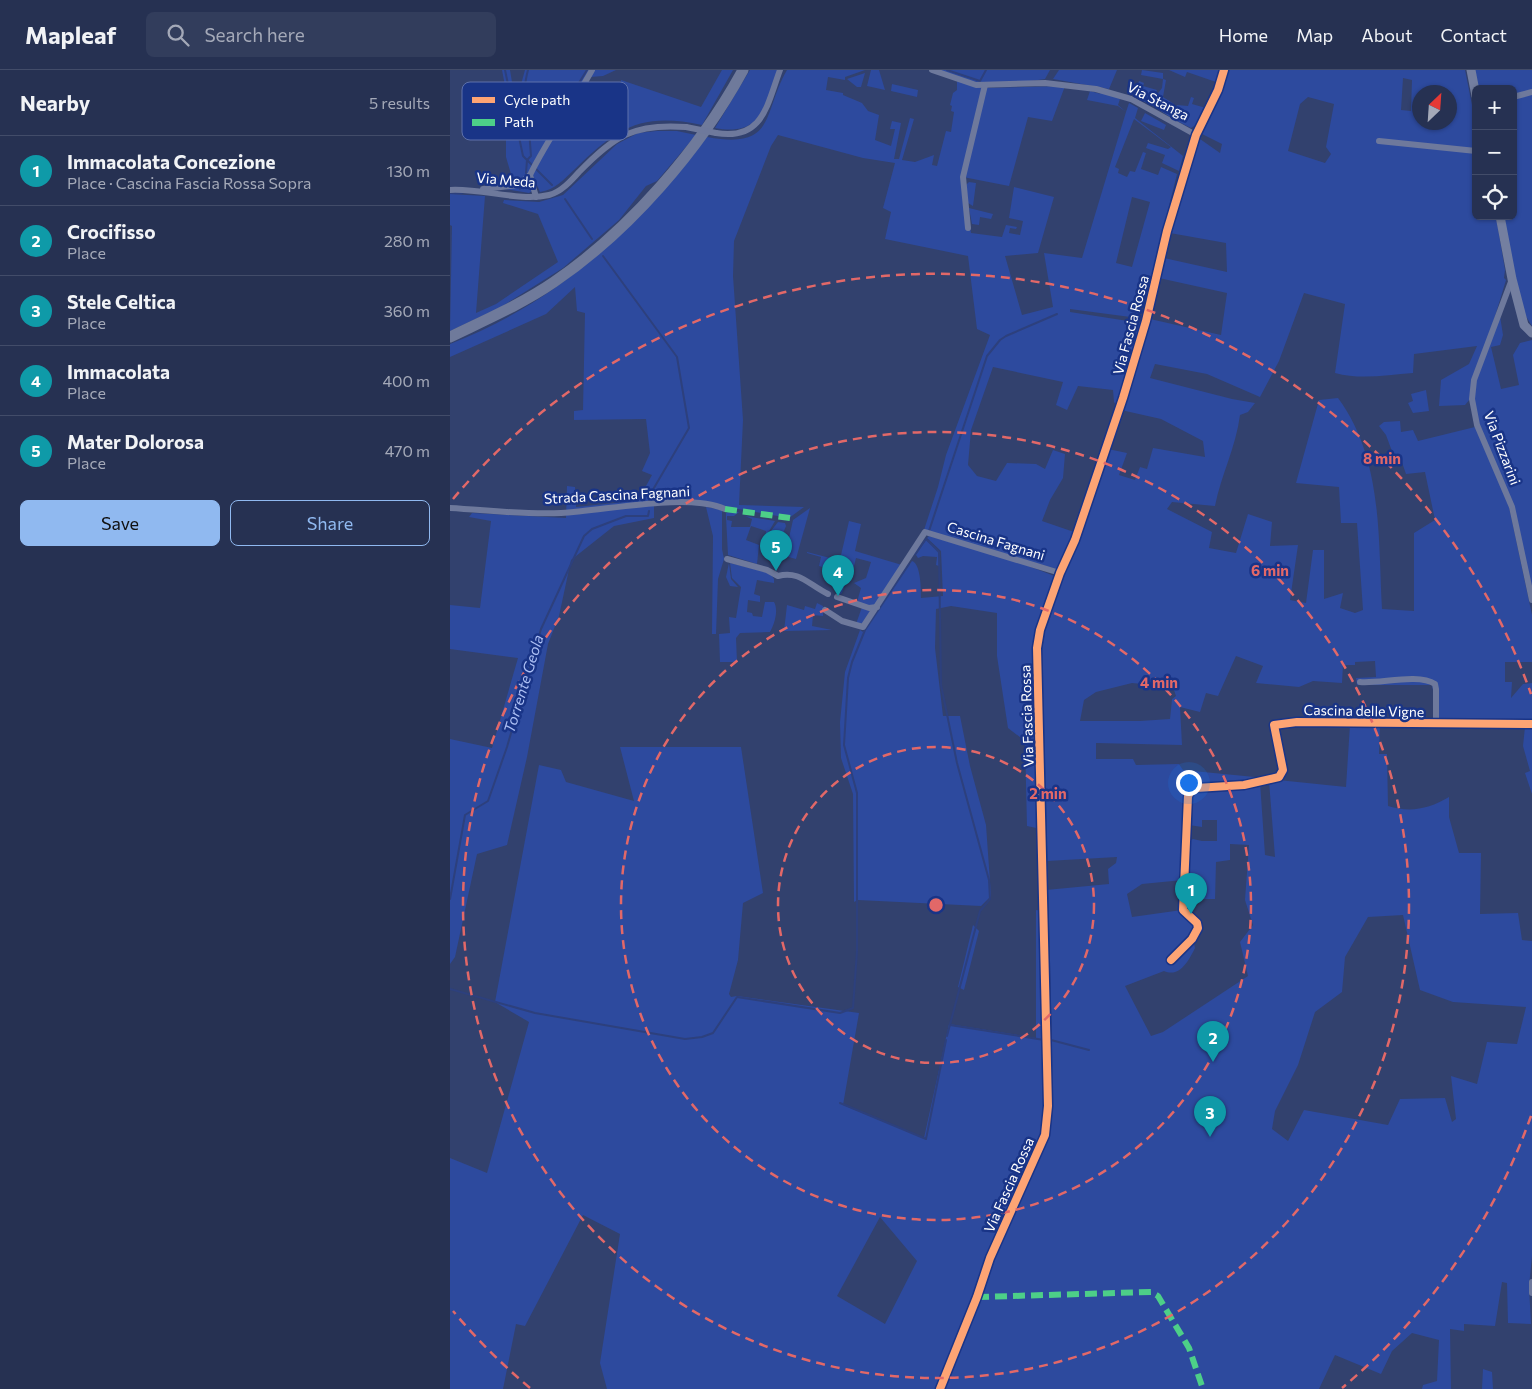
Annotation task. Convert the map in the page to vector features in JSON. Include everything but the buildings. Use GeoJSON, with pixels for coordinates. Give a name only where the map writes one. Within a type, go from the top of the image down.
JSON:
{"type":"FeatureCollection","features":[{"type":"Feature","properties":{"kind":"highway"},"geometry":{"type":"LineString","coordinates":[[450,337],[505,311],[554,282],[596,249],[643,204],[691,148],[742,70]]}},
{"type":"Feature","properties":{"kind":"main road"},"geometry":{"type":"LineString","coordinates":[[1470,70],[1473,85]]}},
{"type":"Feature","properties":{"kind":"main road"},"geometry":{"type":"LineString","coordinates":[[1501,220],[1512,279],[1524,325],[1532,333]]}},
{"type":"Feature","properties":{"kind":"street"},"geometry":{"type":"LineString","coordinates":[[585,82],[592,70]]}},
{"type":"Feature","properties":{"kind":"street","name":"Via Meda"},"geometry":{"type":"LineString","coordinates":[[628,134],[660,125],[686,127],[730,136],[741,134],[753,128],[764,114],[780,70]]}},
{"type":"Feature","properties":{"kind":"street","name":"Via Stanga"},"geometry":{"type":"LineString","coordinates":[[934,70],[976,85],[1064,83],[1096,89],[1131,99],[1196,135]]}},
{"type":"Feature","properties":{"kind":"street","name":"Via Fascia Rossa"},"geometry":{"type":"LineString","coordinates":[[940,1389],[977,1298],[990,1258],[1046,1135],[1048,1106],[1047,1008],[1037,648],[1040,630],[1060,573],[1075,540],[1124,398],[1146,321],[1167,231],[1196,135],[1218,90],[1224,70]]}},
{"type":"Feature","properties":{"kind":"street"},"geometry":{"type":"LineString","coordinates":[[968,228],[963,177],[985,85]]}},
{"type":"Feature","properties":{"kind":"street"},"geometry":{"type":"LineString","coordinates":[[1517,96],[1532,92]]}},
{"type":"Feature","properties":{"kind":"street"},"geometry":{"type":"LineString","coordinates":[[474,190],[518,185],[532,169],[547,140]]}},
{"type":"Feature","properties":{"kind":"street","name":"Via Meda"},"geometry":{"type":"LineString","coordinates":[[450,190],[474,190],[536,197],[550,195],[559,190],[614,140]]}},
{"type":"Feature","properties":{"kind":"street"},"geometry":{"type":"LineString","coordinates":[[1379,141],[1472,151]]}},
{"type":"Feature","properties":{"kind":"street"},"geometry":{"type":"LineString","coordinates":[[532,169],[536,197]]}},
{"type":"Feature","properties":{"kind":"street","name":"Via Pizzarini"},"geometry":{"type":"LineString","coordinates":[[1512,279],[1474,380],[1472,399],[1477,425],[1512,507],[1532,600]]}},
{"type":"Feature","properties":{"kind":"street","name":"Strada Cascina Fagnani"},"geometry":{"type":"LineString","coordinates":[[450,508],[561,513],[619,506],[698,504],[725,510]]}},
{"type":"Feature","properties":{"kind":"street","name":"Cascina Fagnani"},"geometry":{"type":"LineString","coordinates":[[876,607],[925,532],[1060,573]]}},
{"type":"Feature","properties":{"kind":"street"},"geometry":{"type":"LineString","coordinates":[[727,559],[767,570],[778,576],[788,573],[799,576],[828,594]]}},
{"type":"Feature","properties":{"kind":"street"},"geometry":{"type":"LineString","coordinates":[[837,597],[869,608],[876,607]]}},
{"type":"Feature","properties":{"kind":"street"},"geometry":{"type":"LineString","coordinates":[[825,610],[842,621],[863,627],[876,607]]}},
{"type":"Feature","properties":{"kind":"street"},"geometry":{"type":"LineString","coordinates":[[1360,682],[1416,679],[1430,681],[1436,689],[1436,724]]}},
{"type":"Feature","properties":{"kind":"street","name":"Cascina delle Vigne"},"geometry":{"type":"LineString","coordinates":[[1171,960],[1192,939],[1198,928],[1197,923],[1183,910],[1188,802],[1191,791],[1196,788],[1227,787],[1276,779],[1282,775],[1282,763],[1274,725],[1297,722],[1532,724]]}},
{"type":"Feature","properties":{"kind":"street"},"geometry":{"type":"LineString","coordinates":[[1532,1282],[1532,1293]]}},
{"type":"Feature","properties":{"kind":"shaded area"},"geometry":{"type":"Polygon","coordinates":[[[502,70],[510,70],[512,82],[504,82],[502,70]]]}},
{"type":"Feature","properties":{"kind":"shaded area"},"geometry":{"type":"Polygon","coordinates":[[[525,70],[616,70],[603,76],[590,77],[587,82],[522,82],[525,70]]]}},
{"type":"Feature","properties":{"kind":"shaded area"},"geometry":{"type":"Polygon","coordinates":[[[722,70],[733,70],[702,125],[681,121],[662,121],[646,122],[628,129],[628,82],[701,107],[722,70]]]}},
{"type":"Feature","properties":{"kind":"shaded area"},"geometry":{"type":"Polygon","coordinates":[[[750,70],[778,70],[765,107],[752,123],[743,128],[731,130],[715,128],[750,70]]]}},
{"type":"Feature","properties":{"kind":"shaded area"},"geometry":{"type":"Polygon","coordinates":[[[787,70],[865,70],[845,77],[845,80],[828,77],[826,90],[843,93],[843,95],[862,103],[868,111],[879,115],[875,140],[891,146],[895,129],[890,129],[892,121],[901,123],[894,159],[899,159],[910,118],[914,119],[902,160],[915,162],[934,155],[932,165],[937,166],[946,131],[951,132],[954,112],[951,111],[952,106],[950,105],[953,93],[957,90],[957,81],[984,88],[962,178],[971,233],[1002,237],[1006,225],[1017,227],[1016,229],[1010,228],[1009,233],[1020,235],[1023,221],[1009,218],[1014,187],[1054,197],[1038,253],[1005,256],[1022,315],[1053,307],[1044,253],[1082,258],[1129,103],[1138,108],[1135,118],[1183,156],[1179,171],[1162,163],[1165,155],[1146,148],[1148,143],[1168,149],[1171,147],[1134,119],[1115,167],[1119,169],[1118,173],[1127,177],[1130,171],[1135,172],[1143,152],[1146,153],[1141,169],[1158,175],[1161,167],[1177,174],[1148,291],[1142,292],[1138,318],[1070,309],[1070,312],[1141,323],[1117,406],[1114,402],[1113,390],[1078,386],[1067,410],[1056,405],[1063,382],[993,367],[971,430],[968,465],[977,476],[996,481],[1007,463],[1036,464],[1045,469],[1053,450],[1065,454],[1063,478],[1050,500],[1042,521],[1074,532],[1061,563],[1056,569],[924,530],[946,455],[990,335],[977,329],[968,256],[885,239],[891,212],[883,208],[895,163],[863,158],[778,135],[771,146],[734,241],[733,276],[743,420],[739,505],[804,507],[789,518],[687,500],[654,505],[654,518],[614,526],[571,560],[559,616],[548,644],[527,757],[507,845],[477,854],[455,957],[450,964],[450,739],[492,748],[518,658],[450,649],[450,605],[480,608],[491,521],[469,517],[472,513],[566,518],[567,486],[575,487],[576,507],[634,501],[640,497],[652,475],[642,471],[650,453],[646,419],[574,420],[574,411],[583,410],[585,313],[577,311],[575,287],[546,314],[450,357],[450,344],[488,327],[525,307],[593,259],[653,201],[707,137],[730,140],[746,138],[756,133],[764,124],[769,114],[787,70]],[[1132,197],[1116,263],[1132,267],[1150,202],[1132,197]]]}},
{"type":"Feature","properties":{"kind":"shaded area"},"geometry":{"type":"Polygon","coordinates":[[[871,70],[879,70],[885,90],[867,86],[871,70]]]}},
{"type":"Feature","properties":{"kind":"shaded area"},"geometry":{"type":"Polygon","coordinates":[[[940,70],[1050,70],[1045,79],[991,83],[964,80],[940,70]]]}},
{"type":"Feature","properties":{"kind":"shaded area"},"geometry":{"type":"Polygon","coordinates":[[[1059,70],[1117,70],[1109,89],[1094,86],[1120,99],[1118,105],[1126,112],[1118,106],[1087,100],[1090,91],[1101,94],[1092,86],[1053,79],[1059,70]]]}},
{"type":"Feature","properties":{"kind":"shaded area"},"geometry":{"type":"Polygon","coordinates":[[[1142,70],[1163,73],[1163,79],[1141,75],[1142,70]]]}},
{"type":"Feature","properties":{"kind":"shaded area"},"geometry":{"type":"Polygon","coordinates":[[[1169,70],[1220,70],[1216,82],[1187,72],[1185,77],[1169,70]]]}},
{"type":"Feature","properties":{"kind":"shaded area"},"geometry":{"type":"Polygon","coordinates":[[[1227,70],[1465,70],[1472,105],[1472,220],[1497,220],[1505,270],[1504,278],[1506,280],[1470,399],[1465,405],[1439,406],[1441,380],[1469,364],[1477,346],[1414,354],[1413,373],[1364,377],[1335,373],[1345,304],[1304,293],[1279,361],[1260,397],[1207,374],[1155,364],[1150,378],[1255,403],[1248,412],[1240,415],[1215,506],[1172,502],[1167,509],[1212,532],[1209,548],[1236,553],[1248,514],[1272,522],[1270,546],[1298,545],[1290,600],[1306,603],[1313,550],[1324,550],[1324,599],[1343,593],[1340,608],[1355,613],[1363,610],[1357,523],[1341,523],[1339,487],[1296,483],[1319,400],[1338,398],[1353,422],[1371,473],[1378,527],[1382,609],[1414,611],[1414,533],[1435,520],[1425,472],[1406,474],[1399,454],[1393,454],[1386,435],[1379,426],[1384,422],[1400,421],[1401,432],[1413,430],[1418,441],[1475,427],[1508,502],[1532,615],[1532,662],[1505,662],[1505,682],[1512,682],[1511,698],[1523,684],[1532,683],[1532,722],[1439,722],[1432,685],[1357,685],[1356,678],[1376,677],[1375,661],[1343,665],[1342,683],[1313,681],[1299,687],[1256,683],[1263,666],[1236,656],[1218,696],[1206,693],[1200,712],[1180,707],[1182,745],[1096,743],[1096,759],[1133,759],[1136,765],[1179,764],[1183,770],[1265,778],[1243,784],[1188,790],[1183,880],[1142,884],[1127,894],[1132,917],[1182,910],[1196,923],[1193,939],[1195,948],[1187,962],[1179,970],[1170,973],[1164,971],[1125,986],[1151,1036],[1163,1032],[1248,976],[1240,942],[1253,925],[1245,900],[1249,845],[1230,844],[1230,860],[1216,862],[1215,899],[1184,899],[1189,841],[1193,839],[1217,841],[1217,820],[1202,820],[1202,827],[1189,825],[1190,798],[1196,790],[1260,782],[1265,855],[1275,857],[1269,781],[1278,780],[1346,787],[1350,725],[1380,726],[1379,754],[1387,754],[1388,806],[1419,809],[1449,797],[1449,817],[1459,853],[1481,853],[1480,914],[1518,913],[1522,940],[1532,941],[1532,1256],[1529,1287],[1531,1324],[1508,1323],[1507,1283],[1502,1282],[1495,1326],[1464,1324],[1464,1331],[1450,1329],[1451,1389],[1422,1389],[1423,1385],[1437,1381],[1439,1340],[1412,1333],[1392,1351],[1381,1374],[1335,1355],[1319,1389],[607,1389],[600,1363],[620,1234],[583,1215],[525,1326],[516,1324],[503,1389],[450,1389],[450,1158],[487,1173],[529,1022],[495,1002],[539,765],[561,770],[566,782],[634,801],[620,747],[741,747],[763,893],[743,903],[738,960],[729,994],[731,997],[737,996],[859,1013],[843,1105],[924,1138],[949,1024],[1036,1038],[1036,910],[1043,911],[1049,1041],[1046,890],[1109,884],[1108,869],[1116,863],[1117,857],[1047,861],[1040,648],[1042,630],[1081,531],[1108,449],[1127,453],[1119,475],[1135,480],[1140,467],[1147,469],[1153,448],[1205,457],[1203,441],[1161,419],[1121,410],[1150,319],[1221,335],[1227,293],[1159,278],[1164,258],[1227,272],[1226,243],[1170,233],[1200,139],[1220,153],[1222,144],[1202,134],[1227,70]],[[1403,78],[1401,110],[1411,111],[1412,80],[1403,78]],[[1308,97],[1300,104],[1288,151],[1325,163],[1331,154],[1326,147],[1334,104],[1308,97]],[[1132,683],[1096,692],[1084,700],[1080,721],[1170,719],[1172,699],[1176,696],[1173,687],[1132,683]],[[1403,915],[1368,917],[1345,957],[1342,992],[1315,1012],[1298,1065],[1275,1111],[1272,1129],[1288,1141],[1304,1110],[1388,1125],[1400,1099],[1445,1098],[1452,1122],[1456,1119],[1451,1076],[1477,1084],[1487,1042],[1517,1044],[1526,1007],[1453,1002],[1420,990],[1403,915]],[[880,1217],[837,1296],[885,1324],[917,1261],[880,1217]]]}},
{"type":"Feature","properties":{"kind":"shaded area"},"geometry":{"type":"Polygon","coordinates":[[[1475,70],[1532,70],[1532,326],[1522,310],[1503,220],[1517,220],[1517,85],[1478,85],[1475,70]]]}},
{"type":"Feature","properties":{"kind":"shaded area"},"geometry":{"type":"Polygon","coordinates":[[[865,73],[861,87],[857,87],[847,79],[865,73]]]}},
{"type":"Feature","properties":{"kind":"shaded area"},"geometry":{"type":"Polygon","coordinates":[[[1163,79],[1166,80],[1163,97],[1174,104],[1170,117],[1150,104],[1162,88],[1163,79]]]}},
{"type":"Feature","properties":{"kind":"shaded area"},"geometry":{"type":"Polygon","coordinates":[[[1139,81],[1144,83],[1143,86],[1157,90],[1153,100],[1147,103],[1134,97],[1139,81]]]}},
{"type":"Feature","properties":{"kind":"shaded area"},"geometry":{"type":"Polygon","coordinates":[[[892,84],[918,90],[917,97],[891,91],[892,84]]]}},
{"type":"Feature","properties":{"kind":"shaded area"},"geometry":{"type":"Polygon","coordinates":[[[1065,86],[1052,121],[1028,117],[1009,186],[963,177],[985,88],[1065,86]]]}},
{"type":"Feature","properties":{"kind":"shaded area"},"geometry":{"type":"Polygon","coordinates":[[[1191,97],[1194,98],[1192,104],[1206,108],[1199,123],[1191,128],[1173,119],[1177,105],[1188,106],[1191,97]]]}},
{"type":"Feature","properties":{"kind":"shaded area"},"geometry":{"type":"Polygon","coordinates":[[[1145,113],[1166,125],[1164,130],[1141,121],[1145,113]]]}},
{"type":"Feature","properties":{"kind":"shaded area"},"geometry":{"type":"Polygon","coordinates":[[[677,131],[696,135],[657,181],[646,186],[619,220],[563,268],[501,307],[450,331],[452,226],[450,225],[450,194],[485,196],[476,313],[496,304],[558,262],[538,214],[503,203],[504,200],[539,202],[563,195],[617,144],[628,140],[638,133],[677,131]]]}},
{"type":"Feature","properties":{"kind":"shaded area"},"geometry":{"type":"Polygon","coordinates":[[[506,140],[609,140],[559,184],[540,192],[532,174],[519,182],[513,181],[506,157],[506,140]]]}},
{"type":"Feature","properties":{"kind":"shaded area"},"geometry":{"type":"Polygon","coordinates":[[[527,178],[532,191],[529,193],[505,189],[527,178]]]}},
{"type":"Feature","properties":{"kind":"shaded area"},"geometry":{"type":"Polygon","coordinates":[[[969,182],[976,183],[973,206],[968,203],[966,185],[969,182]]]}},
{"type":"Feature","properties":{"kind":"shaded area"},"geometry":{"type":"Polygon","coordinates":[[[969,208],[993,214],[991,219],[980,217],[979,225],[972,224],[969,208]]]}},
{"type":"Feature","properties":{"kind":"shaded area"},"geometry":{"type":"Polygon","coordinates":[[[1500,316],[1503,335],[1500,345],[1491,347],[1501,389],[1519,385],[1513,355],[1520,343],[1532,340],[1532,595],[1512,507],[1478,423],[1474,399],[1476,382],[1500,316]]]}},
{"type":"Feature","properties":{"kind":"shaded area"},"geometry":{"type":"Polygon","coordinates":[[[1426,390],[1429,411],[1413,413],[1408,403],[1413,401],[1411,394],[1426,390]]]}},
{"type":"Feature","properties":{"kind":"shaded area"},"geometry":{"type":"Polygon","coordinates":[[[706,507],[722,510],[722,549],[724,559],[718,579],[716,634],[712,634],[713,536],[706,507]]]}},
{"type":"Feature","properties":{"kind":"shaded area"},"geometry":{"type":"Polygon","coordinates":[[[810,508],[796,559],[785,556],[793,520],[810,508]]]}},
{"type":"Feature","properties":{"kind":"shaded area"},"geometry":{"type":"Polygon","coordinates":[[[731,511],[739,512],[734,516],[727,516],[727,520],[732,521],[731,527],[750,527],[752,519],[745,516],[775,521],[765,538],[766,531],[751,526],[746,540],[759,545],[757,564],[728,555],[726,513],[731,511]]]}},
{"type":"Feature","properties":{"kind":"shaded area"},"geometry":{"type":"Polygon","coordinates":[[[849,521],[861,524],[855,551],[902,565],[876,604],[872,607],[857,602],[861,588],[854,583],[866,578],[871,562],[856,558],[850,582],[846,581],[842,593],[837,597],[842,580],[844,580],[846,575],[844,574],[846,562],[841,555],[849,521]]]}},
{"type":"Feature","properties":{"kind":"shaded area"},"geometry":{"type":"Polygon","coordinates":[[[778,522],[785,523],[786,526],[775,553],[762,549],[764,540],[778,522]]]}},
{"type":"Feature","properties":{"kind":"shaded area"},"geometry":{"type":"Polygon","coordinates":[[[929,536],[1013,560],[1057,577],[1038,629],[1041,829],[1027,826],[1025,741],[1008,728],[997,656],[997,613],[951,606],[936,609],[935,648],[943,716],[960,716],[970,766],[986,825],[991,896],[981,906],[858,900],[854,902],[853,794],[841,758],[840,722],[845,672],[860,630],[863,632],[912,561],[919,572],[921,598],[943,596],[941,551],[927,538],[929,536]]]}},
{"type":"Feature","properties":{"kind":"shaded area"},"geometry":{"type":"Polygon","coordinates":[[[926,540],[939,552],[939,566],[936,565],[937,557],[923,556],[918,558],[916,555],[926,540]]]}},
{"type":"Feature","properties":{"kind":"shaded area"},"geometry":{"type":"Polygon","coordinates":[[[807,552],[834,559],[832,570],[819,566],[821,557],[807,552]]]}},
{"type":"Feature","properties":{"kind":"shaded area"},"geometry":{"type":"Polygon","coordinates":[[[729,563],[731,579],[738,587],[730,586],[726,577],[729,563]]]}},
{"type":"Feature","properties":{"kind":"shaded area"},"geometry":{"type":"Polygon","coordinates":[[[730,563],[770,573],[774,583],[757,580],[754,594],[760,596],[760,602],[748,600],[747,612],[752,613],[753,616],[762,617],[765,602],[774,602],[776,614],[770,632],[740,633],[736,638],[737,662],[720,662],[719,634],[730,633],[729,617],[736,618],[741,587],[732,578],[730,563]]]}},
{"type":"Feature","properties":{"kind":"shaded area"},"geometry":{"type":"Polygon","coordinates":[[[817,603],[823,606],[823,616],[813,615],[812,626],[832,630],[784,631],[787,605],[804,610],[805,606],[815,609],[817,603]]]}},
{"type":"Feature","properties":{"kind":"shaded area"},"geometry":{"type":"Polygon","coordinates":[[[862,607],[871,612],[866,623],[856,624],[862,607]]]}},
{"type":"Feature","properties":{"kind":"shaded area"},"geometry":{"type":"Polygon","coordinates":[[[1525,727],[1532,727],[1532,794],[1525,773],[1530,771],[1523,746],[1525,727]]]}},
{"type":"Feature","properties":{"kind":"shaded area"},"geometry":{"type":"Polygon","coordinates":[[[973,925],[979,931],[964,990],[958,987],[973,925]]]}},
{"type":"Feature","properties":{"kind":"shaded area"},"geometry":{"type":"Polygon","coordinates":[[[1483,1369],[1492,1372],[1493,1389],[1482,1389],[1483,1369]]]}},
{"type":"Feature","properties":{"kind":"waterway","name":"Torrente Geola"},"geometry":{"type":"LineString","coordinates":[[505,70],[508,82]]}},
{"type":"Feature","properties":{"kind":"waterway","name":"Torrente Geola"},"geometry":{"type":"LineString","coordinates":[[525,82],[528,70]]}},
{"type":"Feature","properties":{"kind":"waterway"},"geometry":{"type":"LineString","coordinates":[[580,82],[587,70]]}},
{"type":"Feature","properties":{"kind":"waterway"},"geometry":{"type":"LineString","coordinates":[[947,70],[980,81],[986,70]]}},
{"type":"Feature","properties":{"kind":"waterway","name":"Torrente Geola"},"geometry":{"type":"LineString","coordinates":[[520,140],[523,156],[552,185]]}},
{"type":"Feature","properties":{"kind":"waterway"},"geometry":{"type":"LineString","coordinates":[[526,173],[527,160],[531,156],[530,140]]}},
{"type":"Feature","properties":{"kind":"waterway"},"geometry":{"type":"LineString","coordinates":[[520,189],[523,184]]}},
{"type":"Feature","properties":{"kind":"waterway"},"geometry":{"type":"LineString","coordinates":[[450,193],[462,193]]}},
{"type":"Feature","properties":{"kind":"waterway","name":"Torrente Geola"},"geometry":{"type":"LineString","coordinates":[[565,199],[592,239]]}},
{"type":"Feature","properties":{"kind":"waterway","name":"Torrente Geola"},"geometry":{"type":"LineString","coordinates":[[603,256],[677,357],[689,428],[651,493],[649,501]]}},
{"type":"Feature","properties":{"kind":"waterway"},"geometry":{"type":"LineString","coordinates":[[929,531],[987,356],[1000,340],[1006,336],[1057,314]]}},
{"type":"Feature","properties":{"kind":"waterway","name":"Torrente Geola"},"geometry":{"type":"LineString","coordinates":[[450,899],[465,815],[488,801],[507,747],[541,629],[584,536],[592,529],[626,516],[648,516],[649,511]]}},
{"type":"Feature","properties":{"kind":"waterway"},"geometry":{"type":"LineString","coordinates":[[915,554],[926,539],[939,552],[941,685],[957,763],[989,880],[990,899],[980,911],[947,1036]]}},
{"type":"Feature","properties":{"kind":"waterway"},"geometry":{"type":"LineString","coordinates":[[450,989],[535,1013],[685,1039],[702,1037],[713,1033],[737,997],[840,1013],[853,1008],[857,951],[857,793],[844,745],[848,678],[852,662],[865,630],[909,564]]}},
{"type":"Feature","properties":{"kind":"waterway"},"geometry":{"type":"LineString","coordinates":[[1051,613],[1044,631],[1041,650],[1051,1040],[1089,1050]]}},
{"type":"Feature","properties":{"kind":"waterway"},"geometry":{"type":"LineString","coordinates":[[950,1025],[1044,1040]]}},
{"type":"Feature","properties":{"kind":"waterway"},"geometry":{"type":"LineString","coordinates":[[840,1103],[926,1139],[946,1040]]}},
{"type":"Feature","properties":{"kind":"marked path"},"geometry":{"type":"LineString","coordinates":[[725,509],[790,518]]}},
{"type":"Feature","properties":{"kind":"marked path"},"geometry":{"type":"LineString","coordinates":[[977,1297],[1151,1292],[1158,1296],[1189,1348],[1203,1389]]}},
{"type":"Feature","properties":{"kind":"cycle path"},"geometry":{"type":"LineString","coordinates":[[940,1389],[977,1297],[990,1258],[1045,1135],[1048,1106],[1037,648],[1040,630],[1060,573],[1075,540],[1123,398],[1146,321],[1167,231],[1196,135],[1218,90],[1224,70]]}},
{"type":"Feature","properties":{"kind":"cycle path"},"geometry":{"type":"LineString","coordinates":[[1171,960],[1192,939],[1198,928],[1197,923],[1183,910],[1188,796],[1196,788],[1244,785],[1279,777],[1283,770],[1274,725],[1297,722],[1532,724]]}},
{"type":"Feature","properties":{"kind":"place","name":"Mater Dolorosa"},"geometry":{"type":"Point","coordinates":[776,571]}},
{"type":"Feature","properties":{"kind":"place","name":"Immacolata"},"geometry":{"type":"Point","coordinates":[838,596]}},
{"type":"Feature","properties":{"kind":"place","name":"Immacolata Concezione"},"geometry":{"type":"Point","coordinates":[1191,914]}},
{"type":"Feature","properties":{"kind":"place","name":"Crocifisso"},"geometry":{"type":"Point","coordinates":[1213,1062]}},
{"type":"Feature","properties":{"kind":"place","name":"Stele Celtica"},"geometry":{"type":"Point","coordinates":[1210,1137]}}]}
